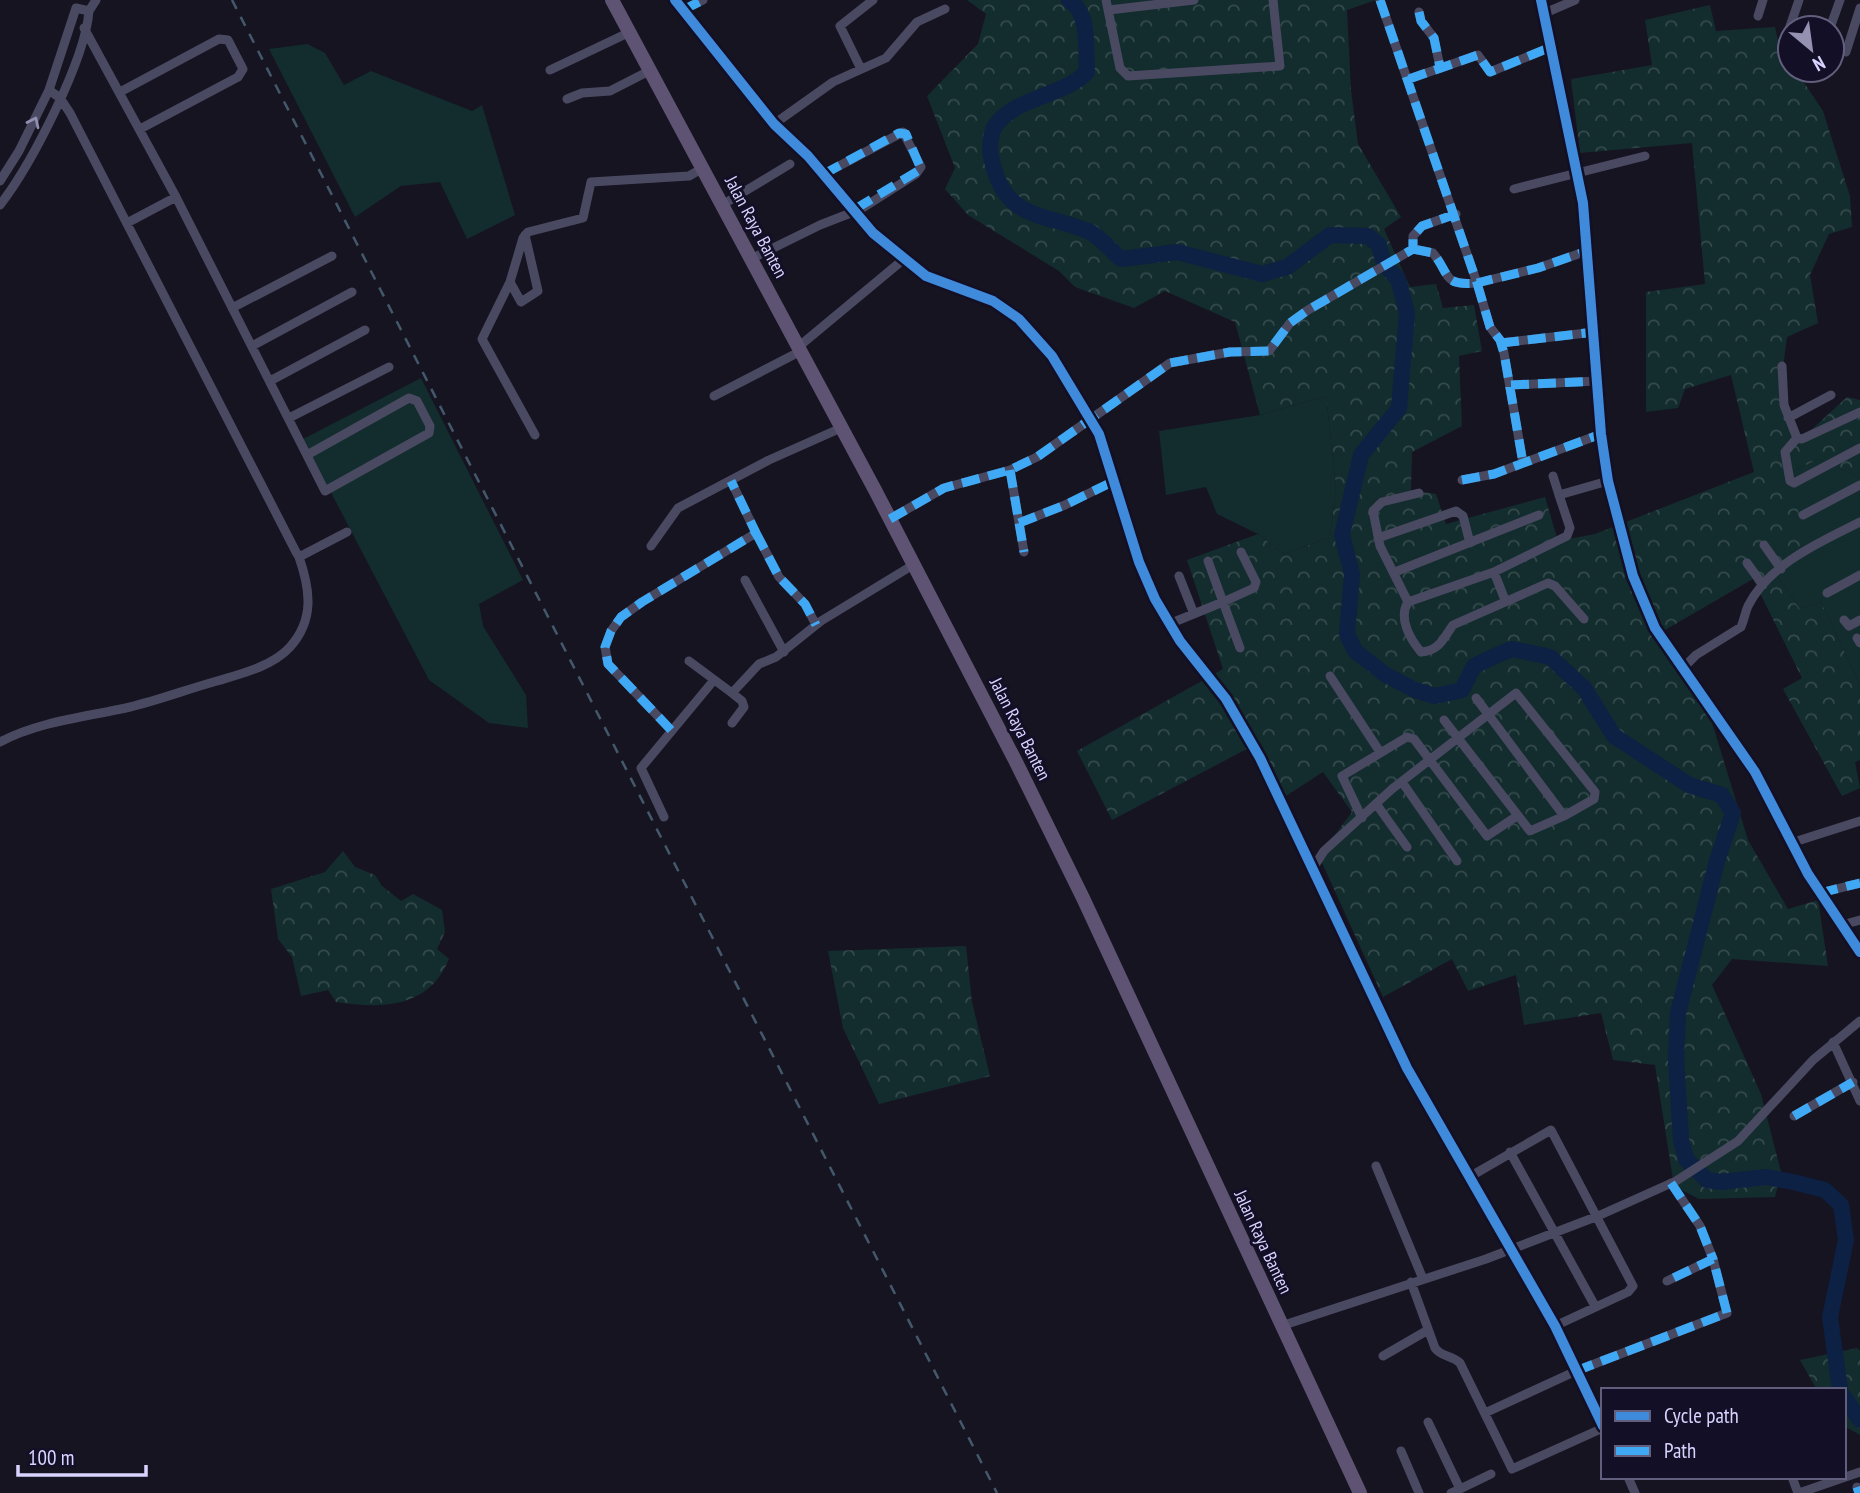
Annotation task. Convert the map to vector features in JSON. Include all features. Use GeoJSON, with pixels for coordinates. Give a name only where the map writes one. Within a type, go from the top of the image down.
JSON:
{"type":"FeatureCollection","features":[{"type":"Feature","properties":{"kind":"main road","name":"Jalan Raya Banten"},"geometry":{"type":"LineString","coordinates":[[612,0],[890,519],[1083,898],[1360,1493]]}},
{"type":"Feature","properties":{"kind":"street"},"geometry":{"type":"LineString","coordinates":[[0,205],[15,185],[60,98],[89,11],[96,0]]}},
{"type":"Feature","properties":{"kind":"street"},"geometry":{"type":"LineString","coordinates":[[675,0],[774,124],[824,174],[852,211],[926,276],[993,301],[1019,319],[1052,356],[1103,445],[1139,562],[1168,624],[1226,699],[1260,758],[1407,1068],[1471,1175],[1555,1326],[1601,1423]]}},
{"type":"Feature","properties":{"kind":"street"},"geometry":{"type":"LineString","coordinates":[[683,10],[703,0]]}},
{"type":"Feature","properties":{"kind":"street"},"geometry":{"type":"LineString","coordinates":[[861,69],[840,26],[873,0]]}},
{"type":"Feature","properties":{"kind":"street"},"geometry":{"type":"LineString","coordinates":[[1106,0],[1121,68],[1128,76],[1276,67],[1281,63],[1273,0]]}},
{"type":"Feature","properties":{"kind":"street"},"geometry":{"type":"LineString","coordinates":[[1109,10],[1194,0]]}},
{"type":"Feature","properties":{"kind":"street"},"geometry":{"type":"LineString","coordinates":[[1380,0],[1409,79],[1425,133],[1456,214],[1490,327],[1501,343],[1511,385],[1523,463]]}},
{"type":"Feature","properties":{"kind":"street"},"geometry":{"type":"LineString","coordinates":[[1541,0],[1577,174],[1595,332],[1601,434],[1608,481],[1633,576],[1655,628],[1755,772],[1820,893],[1860,952]]}},
{"type":"Feature","properties":{"kind":"street"},"geometry":{"type":"LineString","coordinates":[[1545,13],[1575,0]]}},
{"type":"Feature","properties":{"kind":"street"},"geometry":{"type":"LineString","coordinates":[[1758,16],[1763,0]]}},
{"type":"Feature","properties":{"kind":"street"},"geometry":{"type":"LineString","coordinates":[[0,181],[19,151],[49,90],[75,10],[78,7],[89,11]]}},
{"type":"Feature","properties":{"kind":"street"},"geometry":{"type":"LineString","coordinates":[[1846,52],[1860,8]]}},
{"type":"Feature","properties":{"kind":"street"},"geometry":{"type":"LineString","coordinates":[[774,124],[833,82],[886,58],[926,15],[944,9]]}},
{"type":"Feature","properties":{"kind":"street"},"geometry":{"type":"LineString","coordinates":[[1419,12],[1421,21],[1434,38],[1440,67]]}},
{"type":"Feature","properties":{"kind":"street"},"geometry":{"type":"LineString","coordinates":[[84,28],[176,197],[232,308],[307,455],[326,491],[429,433],[430,426],[417,401],[409,398],[307,455]]}},
{"type":"Feature","properties":{"kind":"street"},"geometry":{"type":"LineString","coordinates":[[550,71],[630,32]]}},
{"type":"Feature","properties":{"kind":"street"},"geometry":{"type":"LineString","coordinates":[[120,92],[219,39],[228,40],[243,69],[238,77],[140,129]]}},
{"type":"Feature","properties":{"kind":"street"},"geometry":{"type":"LineString","coordinates":[[1409,79],[1478,55],[1490,72],[1551,47]]}},
{"type":"Feature","properties":{"kind":"street"},"geometry":{"type":"LineString","coordinates":[[567,99],[582,93],[610,91],[651,70]]}},
{"type":"Feature","properties":{"kind":"street"},"geometry":{"type":"LineString","coordinates":[[0,742],[47,724],[132,706],[231,677],[278,657],[293,644],[309,613],[310,595],[299,557],[127,223],[60,98],[49,90]]}},
{"type":"Feature","properties":{"kind":"street"},"geometry":{"type":"LineString","coordinates":[[751,260],[852,211],[921,169],[906,134],[899,133],[824,174]]}},
{"type":"Feature","properties":{"kind":"street"},"geometry":{"type":"LineString","coordinates":[[1514,189],[1645,156]]}},
{"type":"Feature","properties":{"kind":"street"},"geometry":{"type":"LineString","coordinates":[[722,205],[790,164]]}},
{"type":"Feature","properties":{"kind":"street"},"geometry":{"type":"LineString","coordinates":[[525,235],[583,218],[590,182],[689,176],[703,168]]}},
{"type":"Feature","properties":{"kind":"street"},"geometry":{"type":"LineString","coordinates":[[127,223],[176,197]]}},
{"type":"Feature","properties":{"kind":"street"},"geometry":{"type":"LineString","coordinates":[[1411,251],[1413,236],[1422,226],[1456,214]]}},
{"type":"Feature","properties":{"kind":"street"},"geometry":{"type":"LineString","coordinates":[[525,235],[510,282],[482,339],[535,435]]}},
{"type":"Feature","properties":{"kind":"street"},"geometry":{"type":"LineString","coordinates":[[510,282],[521,302],[538,291],[525,235]]}},
{"type":"Feature","properties":{"kind":"street"},"geometry":{"type":"LineString","coordinates":[[890,519],[944,488],[1010,470],[1056,445],[1170,363],[1230,352],[1269,351],[1290,323],[1411,251],[1433,253],[1448,279],[1459,284],[1477,283],[1538,268],[1587,251]]}},
{"type":"Feature","properties":{"kind":"street"},"geometry":{"type":"LineString","coordinates":[[232,308],[332,256]]}},
{"type":"Feature","properties":{"kind":"street"},"geometry":{"type":"LineString","coordinates":[[714,396],[798,350],[904,258]]}},
{"type":"Feature","properties":{"kind":"street"},"geometry":{"type":"LineString","coordinates":[[252,346],[352,292]]}},
{"type":"Feature","properties":{"kind":"street"},"geometry":{"type":"LineString","coordinates":[[270,381],[365,330]]}},
{"type":"Feature","properties":{"kind":"street"},"geometry":{"type":"LineString","coordinates":[[1501,343],[1595,332]]}},
{"type":"Feature","properties":{"kind":"street"},"geometry":{"type":"LineString","coordinates":[[1782,366],[1782,394],[1797,438]]}},
{"type":"Feature","properties":{"kind":"street"},"geometry":{"type":"LineString","coordinates":[[289,418],[388,367]]}},
{"type":"Feature","properties":{"kind":"street"},"geometry":{"type":"LineString","coordinates":[[1511,385],[1597,381]]}},
{"type":"Feature","properties":{"kind":"street"},"geometry":{"type":"LineString","coordinates":[[1788,418],[1831,395]]}},
{"type":"Feature","properties":{"kind":"street"},"geometry":{"type":"LineString","coordinates":[[1797,438],[1802,439],[1860,412]]}},
{"type":"Feature","properties":{"kind":"street"},"geometry":{"type":"LineString","coordinates":[[651,546],[678,508],[841,428]]}},
{"type":"Feature","properties":{"kind":"street"},"geometry":{"type":"LineString","coordinates":[[1462,480],[1494,474],[1601,434]]}},
{"type":"Feature","properties":{"kind":"street"},"geometry":{"type":"LineString","coordinates":[[1797,438],[1785,452],[1790,481],[1794,483],[1860,448]]}},
{"type":"Feature","properties":{"kind":"street"},"geometry":{"type":"LineString","coordinates":[[1010,470],[1024,552]]}},
{"type":"Feature","properties":{"kind":"street"},"geometry":{"type":"LineString","coordinates":[[1553,476],[1569,534],[1494,572],[1408,602],[1405,607],[1407,630],[1419,649],[1425,652],[1445,640],[1453,625],[1505,600],[1552,583],[1584,619]]}},
{"type":"Feature","properties":{"kind":"street"},"geometry":{"type":"LineString","coordinates":[[731,481],[779,576],[805,604],[816,625]]}},
{"type":"Feature","properties":{"kind":"street"},"geometry":{"type":"LineString","coordinates":[[1019,523],[1065,505],[1114,481]]}},
{"type":"Feature","properties":{"kind":"street"},"geometry":{"type":"LineString","coordinates":[[1559,495],[1608,481]]}},
{"type":"Feature","properties":{"kind":"street"},"geometry":{"type":"LineString","coordinates":[[1803,515],[1860,485]]}},
{"type":"Feature","properties":{"kind":"street"},"geometry":{"type":"LineString","coordinates":[[1408,602],[1378,538],[1374,507],[1382,502],[1419,493]]}},
{"type":"Feature","properties":{"kind":"street"},"geometry":{"type":"LineString","coordinates":[[1378,538],[1456,511],[1462,516],[1471,543]]}},
{"type":"Feature","properties":{"kind":"street"},"geometry":{"type":"LineString","coordinates":[[1395,572],[1539,515]]}},
{"type":"Feature","properties":{"kind":"street"},"geometry":{"type":"LineString","coordinates":[[1682,669],[1696,655],[1741,627],[1748,606],[1763,584],[1781,569],[1815,545],[1860,522]]}},
{"type":"Feature","properties":{"kind":"street"},"geometry":{"type":"LineString","coordinates":[[299,557],[347,532]]}},
{"type":"Feature","properties":{"kind":"street"},"geometry":{"type":"LineString","coordinates":[[671,730],[608,664],[605,647],[611,631],[621,617],[642,602],[756,533]]}},
{"type":"Feature","properties":{"kind":"street"},"geometry":{"type":"LineString","coordinates":[[1764,545],[1781,569]]}},
{"type":"Feature","properties":{"kind":"street"},"geometry":{"type":"LineString","coordinates":[[1168,624],[1254,588],[1256,582],[1241,552]]}},
{"type":"Feature","properties":{"kind":"street"},"geometry":{"type":"LineString","coordinates":[[1208,561],[1240,649]]}},
{"type":"Feature","properties":{"kind":"street"},"geometry":{"type":"LineString","coordinates":[[1747,564],[1763,584]]}},
{"type":"Feature","properties":{"kind":"street"},"geometry":{"type":"LineString","coordinates":[[732,693],[759,664],[784,652],[816,625],[914,565]]}},
{"type":"Feature","properties":{"kind":"street"},"geometry":{"type":"LineString","coordinates":[[1494,572],[1505,600]]}},
{"type":"Feature","properties":{"kind":"street"},"geometry":{"type":"LineString","coordinates":[[1827,593],[1860,575]]}},
{"type":"Feature","properties":{"kind":"street"},"geometry":{"type":"LineString","coordinates":[[1180,576],[1194,614]]}},
{"type":"Feature","properties":{"kind":"street"},"geometry":{"type":"LineString","coordinates":[[746,580],[784,652]]}},
{"type":"Feature","properties":{"kind":"street"},"geometry":{"type":"LineString","coordinates":[[1844,620],[1850,626],[1860,620]]}},
{"type":"Feature","properties":{"kind":"street"},"geometry":{"type":"LineString","coordinates":[[689,661],[742,701],[744,707],[732,723]]}},
{"type":"Feature","properties":{"kind":"street"},"geometry":{"type":"LineString","coordinates":[[1330,676],[1380,752]]}},
{"type":"Feature","properties":{"kind":"street"},"geometry":{"type":"LineString","coordinates":[[664,817],[641,768],[714,680]]}},
{"type":"Feature","properties":{"kind":"street"},"geometry":{"type":"LineString","coordinates":[[1313,868],[1324,850],[1402,782],[1430,762],[1459,739],[1517,693],[1593,788],[1594,799],[1532,832],[1517,816],[1459,739],[1444,720]]}},
{"type":"Feature","properties":{"kind":"street"},"geometry":{"type":"LineString","coordinates":[[1476,698],[1564,816]]}},
{"type":"Feature","properties":{"kind":"street"},"geometry":{"type":"LineString","coordinates":[[1362,818],[1342,776],[1410,737],[1487,836],[1517,816]]}},
{"type":"Feature","properties":{"kind":"street"},"geometry":{"type":"LineString","coordinates":[[1402,782],[1457,860]]}},
{"type":"Feature","properties":{"kind":"street"},"geometry":{"type":"LineString","coordinates":[[1377,805],[1408,847]]}},
{"type":"Feature","properties":{"kind":"street"},"geometry":{"type":"LineString","coordinates":[[1791,843],[1860,821]]}},
{"type":"Feature","properties":{"kind":"street"},"geometry":{"type":"LineString","coordinates":[[1820,893],[1860,883]]}},
{"type":"Feature","properties":{"kind":"street"},"geometry":{"type":"LineString","coordinates":[[1842,925],[1860,919]]}},
{"type":"Feature","properties":{"kind":"street"},"geometry":{"type":"LineString","coordinates":[[1281,1326],[1512,1249],[1598,1216],[1673,1182],[1738,1141],[1833,1042],[1860,1021]]}},
{"type":"Feature","properties":{"kind":"street"},"geometry":{"type":"LineString","coordinates":[[1833,1042],[1860,1101]]}},
{"type":"Feature","properties":{"kind":"street"},"geometry":{"type":"LineString","coordinates":[[1794,1116],[1853,1082]]}},
{"type":"Feature","properties":{"kind":"street"},"geometry":{"type":"LineString","coordinates":[[1471,1175],[1552,1130],[1633,1286],[1628,1292],[1555,1326]]}},
{"type":"Feature","properties":{"kind":"street"},"geometry":{"type":"LineString","coordinates":[[1510,1152],[1595,1306]]}},
{"type":"Feature","properties":{"kind":"street"},"geometry":{"type":"LineString","coordinates":[[1377,1166],[1423,1279]]}},
{"type":"Feature","properties":{"kind":"street"},"geometry":{"type":"LineString","coordinates":[[1485,1413],[1576,1371],[1726,1315],[1713,1259],[1700,1226],[1673,1182]]}},
{"type":"Feature","properties":{"kind":"street"},"geometry":{"type":"LineString","coordinates":[[1667,1281],[1713,1259]]}},
{"type":"Feature","properties":{"kind":"street"},"geometry":{"type":"LineString","coordinates":[[1410,1282],[1439,1353],[1455,1358],[1460,1363],[1514,1470],[1601,1428]]}},
{"type":"Feature","properties":{"kind":"street"},"geometry":{"type":"LineString","coordinates":[[1383,1356],[1428,1330]]}},
{"type":"Feature","properties":{"kind":"street"},"geometry":{"type":"LineString","coordinates":[[1428,1422],[1455,1491],[1491,1474]]}},
{"type":"Feature","properties":{"kind":"street"},"geometry":{"type":"LineString","coordinates":[[1401,1451],[1419,1493]]}},
{"type":"Feature","properties":{"kind":"street"},"geometry":{"type":"LineString","coordinates":[[1799,1493],[1818,1491],[1845,1479]]}},
{"type":"Feature","properties":{"kind":"green space"},"geometry":{"type":"Polygon","coordinates":[[[967,0],[1376,0],[1347,10],[1351,90],[1358,144],[1401,217],[1384,229],[1410,287],[1436,284],[1443,308],[1474,305],[1482,351],[1459,356],[1462,426],[1412,452],[1411,490],[1436,494],[1446,524],[1545,497],[1558,541],[1595,534],[1754,472],[1731,375],[1685,389],[1678,408],[1646,412],[1646,292],[1705,284],[1692,143],[1580,153],[1571,79],[1652,65],[1645,20],[1710,5],[1716,31],[1775,27],[1776,84],[1805,84],[1823,111],[1850,196],[1852,227],[1829,234],[1810,275],[1818,323],[1787,337],[1781,383],[1796,444],[1847,397],[1860,400],[1860,478],[1819,459],[1789,473],[1806,543],[1774,572],[1800,609],[1821,602],[1860,685],[1860,760],[1855,762],[1860,788],[1842,796],[1783,689],[1802,678],[1753,579],[1658,634],[1710,716],[1748,840],[1788,909],[1818,900],[1828,966],[1732,959],[1712,985],[1761,1094],[1781,1172],[1775,1197],[1699,1199],[1674,1186],[1655,1065],[1613,1060],[1601,1013],[1524,1025],[1516,975],[1468,991],[1452,959],[1383,997],[1319,856],[1352,812],[1323,772],[1286,796],[1260,742],[1112,820],[1077,751],[1223,669],[1187,560],[1258,534],[1284,554],[1330,537],[1336,486],[1326,396],[1260,415],[1235,322],[1165,291],[1134,308],[1075,287],[1059,271],[968,215],[945,189],[955,168],[927,96],[978,44],[986,14],[967,0]]]}},
{"type":"Feature","properties":{"kind":"green space"},"geometry":{"type":"Polygon","coordinates":[[[307,44],[325,53],[344,85],[371,71],[472,111],[482,105],[515,215],[467,239],[440,182],[401,186],[355,217],[269,49],[307,44]]]}},
{"type":"Feature","properties":{"kind":"green space"},"geometry":{"type":"Polygon","coordinates":[[[421,378],[523,580],[479,604],[483,626],[526,695],[528,728],[489,723],[429,680],[303,439],[421,378]]]}},
{"type":"Feature","properties":{"kind":"green space"},"geometry":{"type":"Polygon","coordinates":[[[1326,396],[1336,486],[1330,537],[1284,554],[1258,534],[1217,514],[1206,487],[1166,495],[1159,431],[1260,415],[1326,396]]]}},
{"type":"Feature","properties":{"kind":"green space"},"geometry":{"type":"Polygon","coordinates":[[[1819,459],[1860,478],[1860,685],[1821,602],[1800,609],[1774,572],[1789,473],[1819,459]]]}},
{"type":"Feature","properties":{"kind":"green space"},"geometry":{"type":"Polygon","coordinates":[[[343,851],[355,867],[375,875],[382,886],[401,901],[413,894],[442,910],[445,932],[437,949],[449,959],[430,987],[417,996],[403,1002],[371,1005],[336,1002],[328,990],[301,996],[292,957],[278,939],[271,889],[325,872],[343,851]]]}},
{"type":"Feature","properties":{"kind":"green space"},"geometry":{"type":"Polygon","coordinates":[[[966,946],[972,1002],[990,1076],[879,1104],[843,1028],[828,951],[966,946]]]}},
{"type":"Feature","properties":{"kind":"green space"},"geometry":{"type":"Polygon","coordinates":[[[1857,1348],[1860,1351],[1860,1435],[1846,1427],[1846,1388],[1816,1388],[1800,1360],[1857,1348]]]}},
{"type":"Feature","properties":{"kind":"waterway"},"geometry":{"type":"LineString","coordinates":[[1069,0],[1076,6],[1084,23],[1087,72],[1066,86],[1008,113],[996,125],[992,135],[991,156],[998,180],[1016,204],[1041,216],[1092,233],[1121,259],[1177,252],[1262,274],[1287,267],[1330,235],[1368,236],[1379,245],[1384,264],[1398,279],[1407,313],[1399,408],[1361,455],[1342,535],[1352,574],[1347,634],[1355,651],[1386,675],[1415,690],[1435,696],[1462,690],[1474,666],[1512,649],[1550,657],[1584,688],[1614,736],[1689,785],[1722,795],[1733,813],[1717,861],[1678,1013],[1676,1060],[1681,1140],[1686,1159],[1707,1180],[1722,1182],[1766,1177],[1793,1182],[1825,1190],[1841,1205],[1846,1240],[1830,1317],[1840,1388]]}},
{"type":"Feature","properties":{"kind":"waterway"},"geometry":{"type":"LineString","coordinates":[[1846,1400],[1860,1420]]}},
{"type":"Feature","properties":{"kind":"railway"},"geometry":{"type":"LineString","coordinates":[[232,0],[997,1493]]}},
{"type":"Feature","properties":{"kind":"marked path"},"geometry":{"type":"LineString","coordinates":[[683,10],[703,0]]}},
{"type":"Feature","properties":{"kind":"marked path"},"geometry":{"type":"LineString","coordinates":[[1380,0],[1477,283],[1538,268],[1587,251]]}},
{"type":"Feature","properties":{"kind":"marked path"},"geometry":{"type":"LineString","coordinates":[[1419,12],[1421,21],[1434,38],[1440,67]]}},
{"type":"Feature","properties":{"kind":"marked path"},"geometry":{"type":"LineString","coordinates":[[1409,79],[1478,55],[1490,72],[1551,47]]}},
{"type":"Feature","properties":{"kind":"marked path"},"geometry":{"type":"LineString","coordinates":[[824,174],[899,133],[906,134],[921,169],[852,211]]}},
{"type":"Feature","properties":{"kind":"marked path"},"geometry":{"type":"LineString","coordinates":[[890,519],[944,488],[1010,470],[1037,457],[1170,363],[1230,352],[1269,351],[1290,323],[1308,310],[1413,249],[1413,236],[1422,226],[1456,214]]}},
{"type":"Feature","properties":{"kind":"marked path"},"geometry":{"type":"LineString","coordinates":[[1413,249],[1433,253],[1452,281],[1477,283],[1490,327],[1500,340],[1504,353],[1523,463]]}},
{"type":"Feature","properties":{"kind":"marked path"},"geometry":{"type":"LineString","coordinates":[[1501,343],[1595,332]]}},
{"type":"Feature","properties":{"kind":"marked path"},"geometry":{"type":"LineString","coordinates":[[1511,385],[1597,381]]}},
{"type":"Feature","properties":{"kind":"marked path"},"geometry":{"type":"LineString","coordinates":[[1462,480],[1494,474],[1601,434]]}},
{"type":"Feature","properties":{"kind":"marked path"},"geometry":{"type":"LineString","coordinates":[[1010,470],[1024,552]]}},
{"type":"Feature","properties":{"kind":"marked path"},"geometry":{"type":"LineString","coordinates":[[671,730],[608,664],[605,647],[611,631],[621,617],[756,533],[731,481]]}},
{"type":"Feature","properties":{"kind":"marked path"},"geometry":{"type":"LineString","coordinates":[[1019,523],[1065,505],[1114,481]]}},
{"type":"Feature","properties":{"kind":"marked path"},"geometry":{"type":"LineString","coordinates":[[756,533],[779,577],[805,604],[816,625]]}},
{"type":"Feature","properties":{"kind":"marked path"},"geometry":{"type":"LineString","coordinates":[[1820,893],[1860,883]]}},
{"type":"Feature","properties":{"kind":"marked path"},"geometry":{"type":"LineString","coordinates":[[1794,1116],[1853,1082]]}},
{"type":"Feature","properties":{"kind":"marked path"},"geometry":{"type":"LineString","coordinates":[[1671,1183],[1700,1226],[1713,1259]]}},
{"type":"Feature","properties":{"kind":"marked path"},"geometry":{"type":"LineString","coordinates":[[1576,1371],[1727,1313],[1713,1259],[1667,1281]]}},
{"type":"Feature","properties":{"kind":"marked path"},"geometry":{"type":"LineString","coordinates":[[1857,1487],[1859,1493]]}},
{"type":"Feature","properties":{"kind":"cycle path"},"geometry":{"type":"LineString","coordinates":[[675,0],[774,124],[808,156],[873,233],[926,276],[993,301],[1019,319],[1052,356],[1099,434],[1139,562],[1155,599],[1180,641],[1226,699],[1260,758],[1407,1068],[1555,1326],[1601,1422]]}},
{"type":"Feature","properties":{"kind":"cycle path"},"geometry":{"type":"LineString","coordinates":[[1541,0],[1583,203],[1601,434],[1608,481],[1633,576],[1655,628],[1755,772],[1808,874],[1860,952]]}}]}
